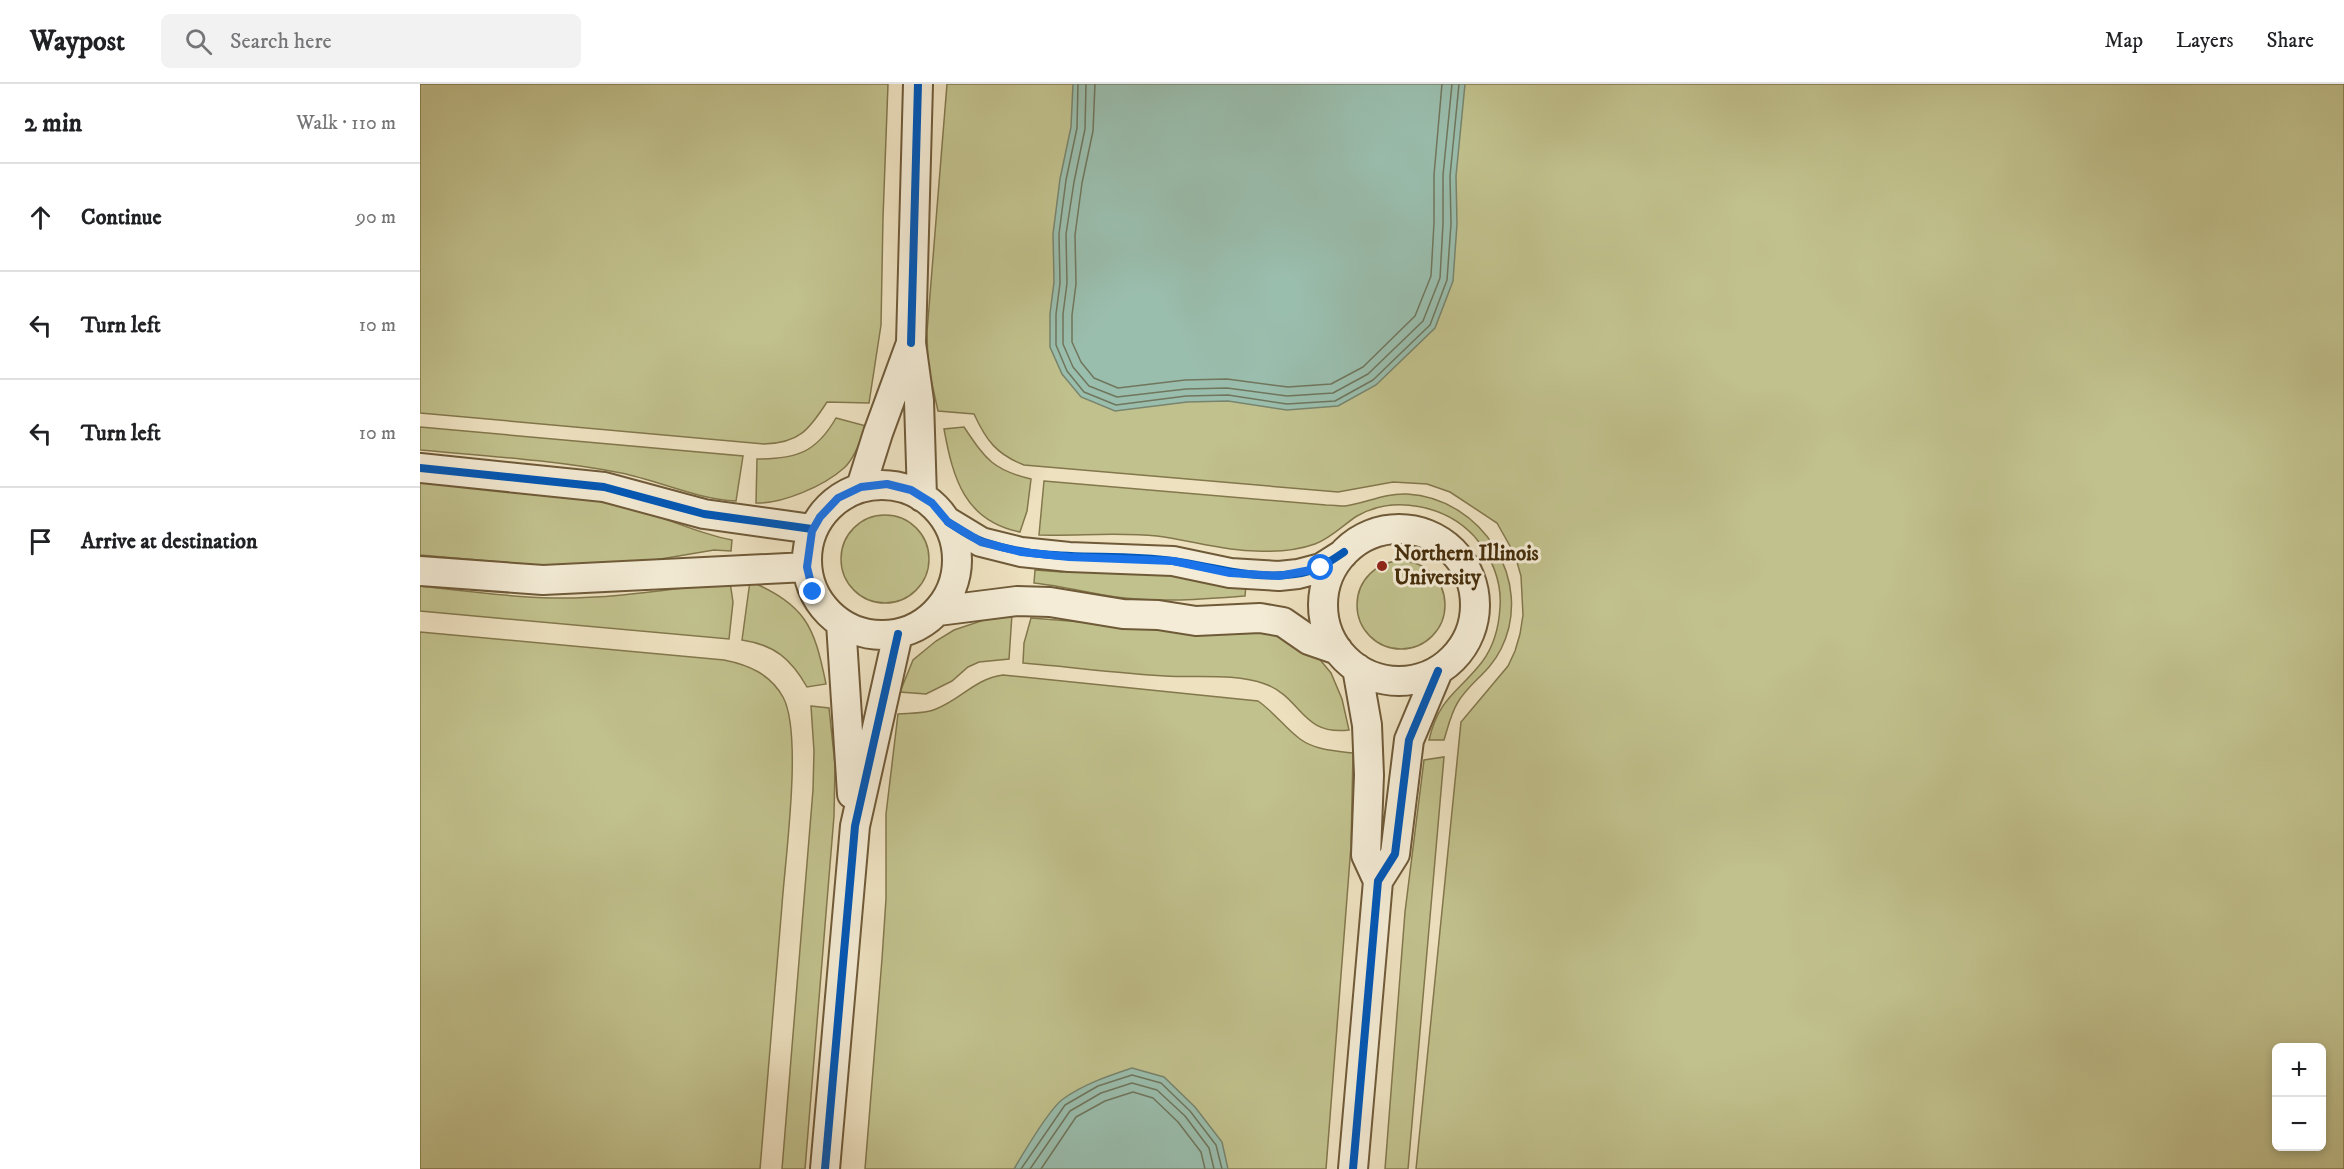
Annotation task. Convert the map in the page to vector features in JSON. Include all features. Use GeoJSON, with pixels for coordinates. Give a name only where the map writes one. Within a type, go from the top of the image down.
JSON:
{"type":"FeatureCollection","features":[{"type":"Feature","properties":{"kind":"street"},"geometry":{"type":"LineString","coordinates":[[918,84],[911,343],[919,401],[922,497]]}},
{"type":"Feature","properties":{"kind":"street"},"geometry":{"type":"LineString","coordinates":[[861,487],[911,343]]}},
{"type":"Feature","properties":{"kind":"street"},"geometry":{"type":"LineString","coordinates":[[420,468],[604,487],[704,514],[812,529]]}},
{"type":"Feature","properties":{"kind":"street"},"geometry":{"type":"LineString","coordinates":[[938,612],[1000,601],[1017,601],[1050,602],[1113,613],[1196,621],[1260,618],[1283,622],[1309,640],[1348,659],[1381,680],[1399,681],[1416,680],[1438,670],[1460,651],[1469,636],[1474,619],[1475,601],[1472,584],[1455,553],[1442,542],[1426,534],[1409,530],[1392,529],[1374,534],[1358,541],[1321,568],[1298,574],[1279,576],[1230,573],[1173,561],[1069,557],[1021,552],[981,542],[948,522],[932,503],[911,490],[887,484],[861,487],[838,498],[820,517],[812,529],[807,567],[813,592],[828,614],[849,629],[874,636],[898,634],[919,626],[938,612],[950,592],[957,570],[956,545],[948,522]]}},
{"type":"Feature","properties":{"kind":"street"},"geometry":{"type":"LineString","coordinates":[[1344,552],[1334,567],[1323,600],[1330,635],[1348,659],[1367,725],[1369,775],[1366,855],[1378,881]]}},
{"type":"Feature","properties":{"kind":"street"},"geometry":{"type":"LineString","coordinates":[[420,571],[543,580],[807,567]]}},
{"type":"Feature","properties":{"kind":"street"},"geometry":{"type":"LineString","coordinates":[[841,623],[855,826]]}},
{"type":"Feature","properties":{"kind":"street"},"geometry":{"type":"LineString","coordinates":[[825,1169],[855,826],[898,634]]}},
{"type":"Feature","properties":{"kind":"street"},"geometry":{"type":"LineString","coordinates":[[1353,1169],[1378,881],[1395,855],[1409,740],[1438,670]]}},
{"type":"Feature","properties":{"kind":"green space"},"geometry":{"type":"Polygon","coordinates":[[[420,84],[888,84],[881,325],[869,403],[827,402],[808,427],[795,438],[764,444],[420,413],[420,84]]]}},
{"type":"Feature","properties":{"kind":"green space"},"geometry":{"type":"Polygon","coordinates":[[[947,84],[2344,84],[2344,1169],[1416,1169],[1461,722],[1508,666],[1520,634],[1523,615],[1521,576],[1515,555],[1497,523],[1450,492],[1427,484],[1393,482],[1338,492],[1024,465],[1006,456],[993,445],[974,414],[938,411],[928,366],[927,332],[947,84]]]}},
{"type":"Feature","properties":{"kind":"green space"},"geometry":{"type":"Polygon","coordinates":[[[836,418],[866,426],[848,464],[836,475],[802,493],[766,503],[756,503],[757,459],[783,458],[804,452],[821,439],[836,418]]]}},
{"type":"Feature","properties":{"kind":"green space"},"geometry":{"type":"Polygon","coordinates":[[[420,427],[743,456],[736,501],[707,497],[621,473],[520,459],[420,450],[420,427]]]}},
{"type":"Feature","properties":{"kind":"green space"},"geometry":{"type":"Polygon","coordinates":[[[964,427],[984,455],[998,467],[1031,479],[1027,511],[1020,532],[986,518],[974,508],[965,495],[952,465],[944,429],[964,427]]]}},
{"type":"Feature","properties":{"kind":"green space"},"geometry":{"type":"Polygon","coordinates":[[[1044,481],[1343,506],[1399,494],[1434,499],[1458,510],[1479,527],[1495,547],[1506,571],[1511,597],[1510,623],[1496,657],[1456,706],[1444,740],[1429,740],[1438,714],[1450,696],[1486,656],[1493,643],[1498,621],[1500,597],[1494,569],[1480,543],[1462,525],[1449,517],[1418,506],[1387,506],[1357,516],[1332,535],[1315,544],[1279,551],[1231,549],[1142,535],[1039,535],[1044,481]]]}},
{"type":"Feature","properties":{"kind":"green space"},"geometry":{"type":"Polygon","coordinates":[[[420,482],[547,493],[622,506],[732,540],[731,551],[714,550],[643,562],[549,566],[420,555],[420,482]]]}},
{"type":"Feature","properties":{"kind":"green space"},"geometry":{"type":"Polygon","coordinates":[[[885,515],[902,519],[916,528],[925,542],[929,559],[925,576],[916,590],[902,599],[885,603],[868,599],[854,590],[845,576],[841,559],[845,542],[854,528],[868,519],[885,515]]]}},
{"type":"Feature","properties":{"kind":"green space"},"geometry":{"type":"Polygon","coordinates":[[[1401,561],[1418,564],[1432,574],[1442,588],[1445,605],[1442,622],[1432,636],[1418,646],[1401,649],[1384,646],[1370,636],[1360,622],[1357,605],[1360,588],[1370,574],[1384,564],[1401,561]]]}},
{"type":"Feature","properties":{"kind":"green space"},"geometry":{"type":"Polygon","coordinates":[[[1093,569],[1158,569],[1246,585],[1245,596],[1148,600],[1034,583],[1035,570],[1062,572],[1093,569]]]}},
{"type":"Feature","properties":{"kind":"green space"},"geometry":{"type":"Polygon","coordinates":[[[750,581],[784,599],[804,620],[817,647],[826,684],[807,687],[795,669],[781,655],[754,642],[742,640],[750,581]]]}},
{"type":"Feature","properties":{"kind":"green space"},"geometry":{"type":"Polygon","coordinates":[[[730,582],[733,602],[729,639],[420,611],[420,586],[486,594],[574,598],[641,593],[730,582]]]}},
{"type":"Feature","properties":{"kind":"green space"},"geometry":{"type":"Polygon","coordinates":[[[1012,614],[1009,659],[979,662],[968,667],[952,681],[926,694],[900,692],[913,660],[936,641],[954,630],[1012,614]]]}},
{"type":"Feature","properties":{"kind":"green space"},"geometry":{"type":"Polygon","coordinates":[[[1031,618],[1171,629],[1262,627],[1312,650],[1331,673],[1342,699],[1349,730],[1321,727],[1311,722],[1277,690],[1265,684],[1241,678],[1147,675],[1023,663],[1024,643],[1031,618]]]}},
{"type":"Feature","properties":{"kind":"green space"},"geometry":{"type":"Polygon","coordinates":[[[420,632],[724,660],[758,672],[778,689],[789,715],[792,739],[791,798],[760,1169],[420,1169],[420,632]]]}},
{"type":"Feature","properties":{"kind":"green space"},"geometry":{"type":"Polygon","coordinates":[[[1003,675],[1258,701],[1306,743],[1325,749],[1353,753],[1351,846],[1326,1169],[865,1169],[886,899],[886,814],[898,714],[932,711],[976,685],[1003,675]]]}},
{"type":"Feature","properties":{"kind":"green space"},"geometry":{"type":"Polygon","coordinates":[[[811,706],[829,708],[835,765],[834,816],[805,1169],[782,1169],[813,790],[814,751],[811,706]]]}},
{"type":"Feature","properties":{"kind":"green space"},"geometry":{"type":"Polygon","coordinates":[[[1444,757],[1408,1169],[1385,1169],[1405,912],[1424,760],[1444,757]]]}},
{"type":"Feature","properties":{"kind":"water"},"geometry":{"type":"Polygon","coordinates":[[[1073,84],[1465,84],[1456,176],[1457,224],[1453,281],[1435,328],[1376,385],[1338,406],[1287,410],[1228,401],[1187,402],[1115,411],[1081,397],[1062,374],[1050,347],[1050,314],[1054,282],[1053,234],[1060,179],[1071,127],[1073,84]]]}},
{"type":"Feature","properties":{"kind":"water"},"geometry":{"type":"Polygon","coordinates":[[[1132,1068],[1164,1077],[1195,1107],[1222,1142],[1228,1169],[1014,1169],[1057,1104],[1088,1085],[1132,1068]]]}},
{"type":"Feature","properties":{"kind":"cycle path"},"geometry":{"type":"LineString","coordinates":[[911,343],[918,84]]}},
{"type":"Feature","properties":{"kind":"cycle path"},"geometry":{"type":"LineString","coordinates":[[420,468],[604,487],[704,514],[812,529]]}},
{"type":"Feature","properties":{"kind":"cycle path"},"geometry":{"type":"LineString","coordinates":[[948,522],[979,540],[1008,549],[1056,555],[1173,561],[1264,575],[1309,571],[1344,552]]}},
{"type":"Feature","properties":{"kind":"cycle path"},"geometry":{"type":"LineString","coordinates":[[825,1169],[855,826],[898,634]]}},
{"type":"Feature","properties":{"kind":"cycle path"},"geometry":{"type":"LineString","coordinates":[[1353,1169],[1378,881],[1395,854],[1409,740],[1438,671]]}},
{"type":"Feature","properties":{"kind":"place","name":"Northern Illinois University"},"geometry":{"type":"Point","coordinates":[1382,566]}},
{"type":"Feature","properties":{"kind":"route"},"geometry":{"type":"LineString","coordinates":[[813,592],[807,567],[812,531],[820,517],[838,498],[861,487],[887,484],[911,490],[932,503],[948,522],[981,542],[1021,552],[1048,556],[1173,561],[1230,573],[1279,576],[1321,568]]}}]}
